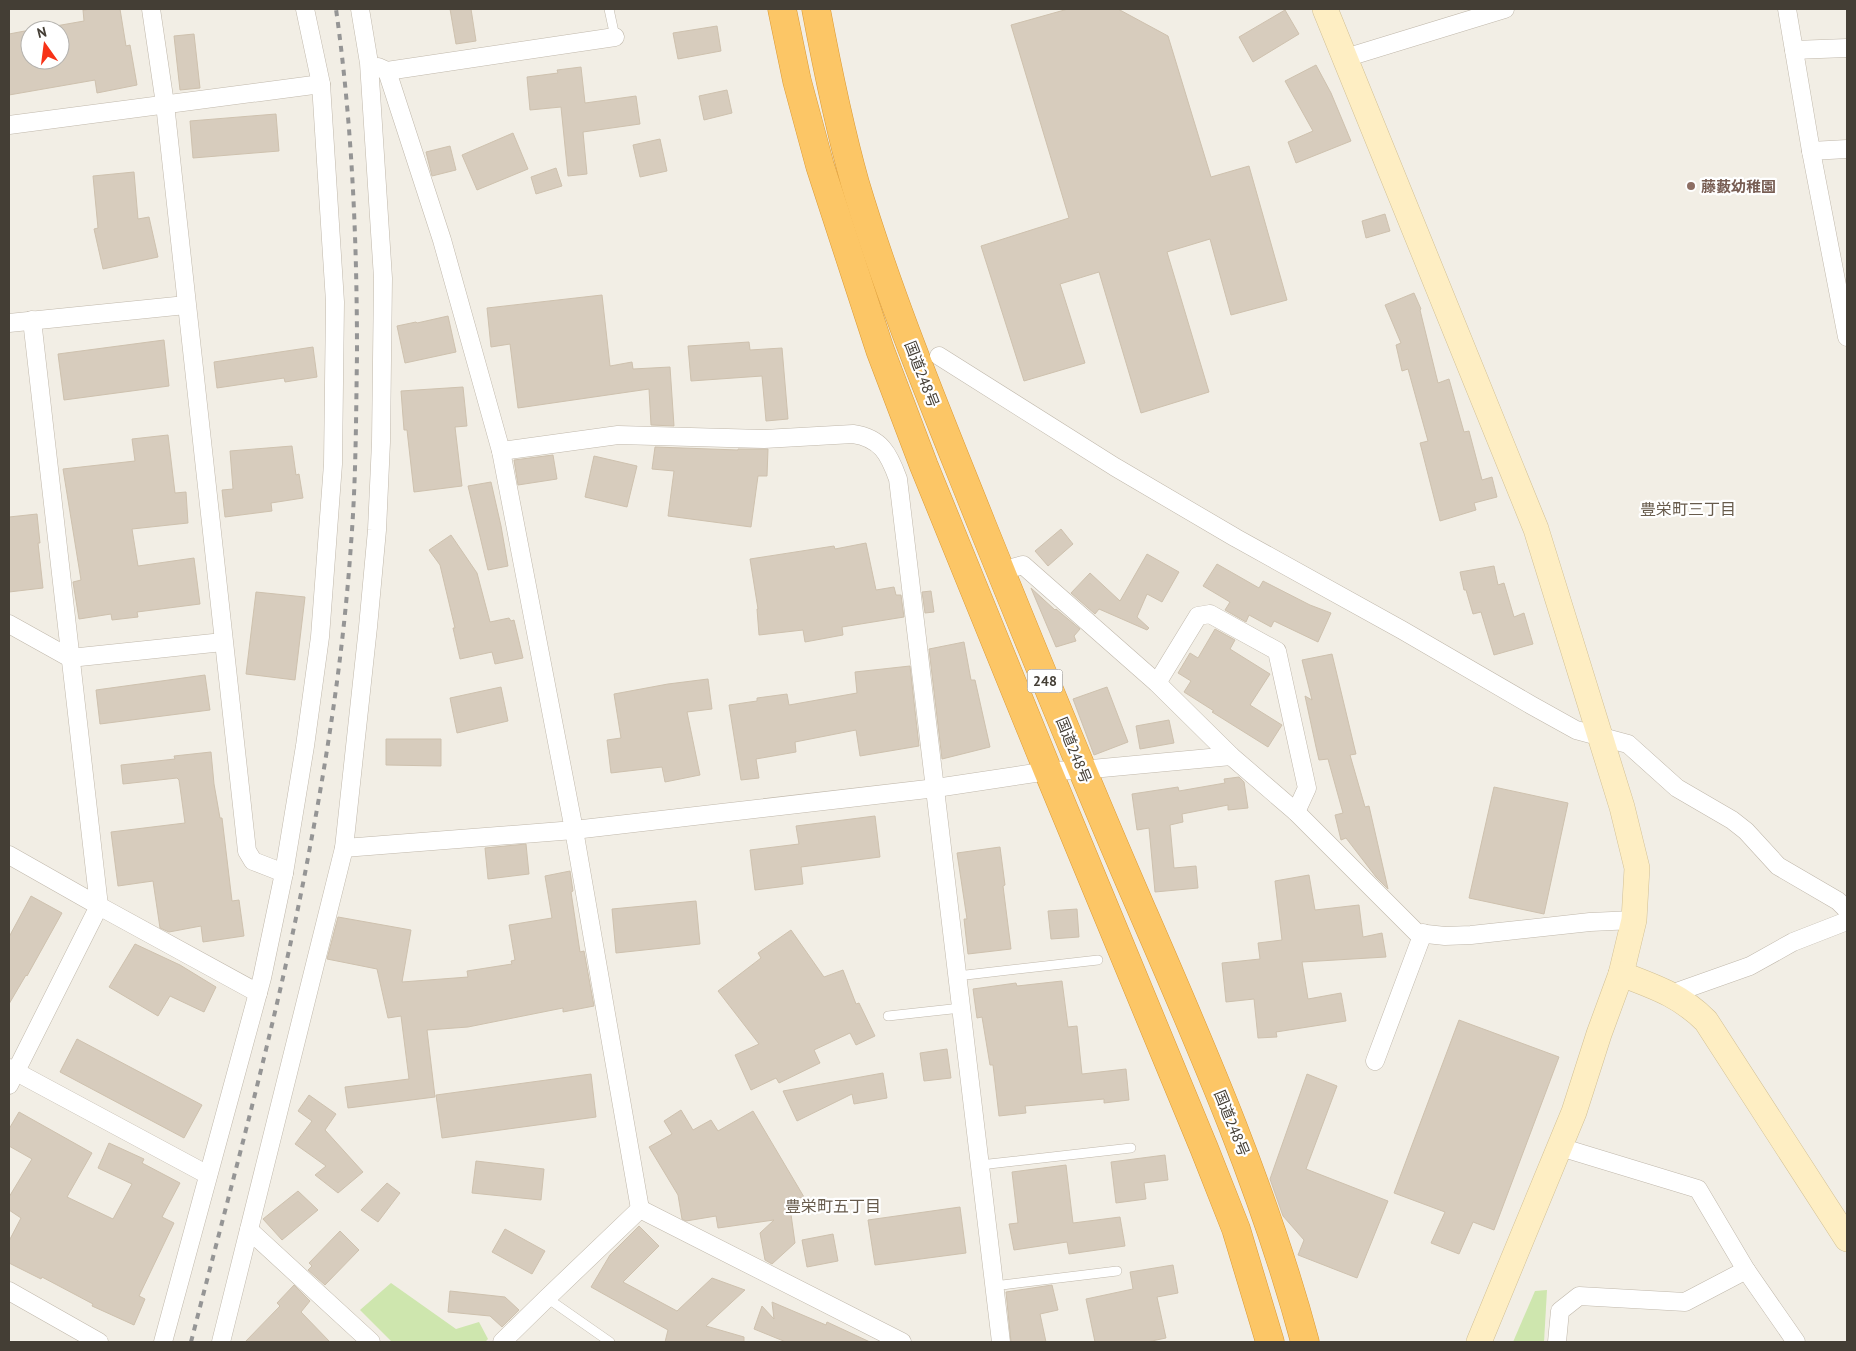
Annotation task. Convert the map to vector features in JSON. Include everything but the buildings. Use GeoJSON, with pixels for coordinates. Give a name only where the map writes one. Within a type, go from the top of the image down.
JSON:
{"type":"FeatureCollection","features":[{"type":"Feature","properties":{"kind":"highway","name":"国道248号"},"geometry":{"type":"LineString","coordinates":[[782,9],[820,166],[880,350],[924,466],[1222,1193],[1238,1237],[1270,1342]]}},
{"type":"Feature","properties":{"kind":"highway","name":"国道248号"},"geometry":{"type":"LineString","coordinates":[[816,9],[828,74],[855,181],[884,273],[919,368],[1081,770],[1218,1088],[1246,1158],[1290,1287],[1304,1342]]}},
{"type":"Feature","properties":{"kind":"street"},"geometry":{"type":"LineString","coordinates":[[151,9],[165,104],[247,851],[253,861],[284,873]]}},
{"type":"Feature","properties":{"kind":"street"},"geometry":{"type":"LineString","coordinates":[[163,1342],[258,993],[284,873],[305,746],[320,637],[333,464],[334,302],[321,84],[305,9]]}},
{"type":"Feature","properties":{"kind":"street"},"geometry":{"type":"LineString","coordinates":[[221,1342],[344,848],[368,627],[377,530],[381,442],[383,278],[369,63],[360,9]]}},
{"type":"Feature","properties":{"kind":"street"},"geometry":{"type":"LineString","coordinates":[[1325,9],[1536,529],[1601,736],[1622,807],[1637,868],[1634,920],[1621,974],[1574,1112],[1479,1342]]}},
{"type":"Feature","properties":{"kind":"street"},"geometry":{"type":"LineString","coordinates":[[1345,58],[1505,9]]}},
{"type":"Feature","properties":{"kind":"street"},"geometry":{"type":"LineString","coordinates":[[1787,9],[1811,151],[1847,337]]}},
{"type":"Feature","properties":{"kind":"street"},"geometry":{"type":"LineString","coordinates":[[369,63],[387,71],[614,37]]}},
{"type":"Feature","properties":{"kind":"street"},"geometry":{"type":"LineString","coordinates":[[1794,50],[1847,48]]}},
{"type":"Feature","properties":{"kind":"street"},"geometry":{"type":"LineString","coordinates":[[387,71],[442,240],[501,451],[574,830],[640,1210]]}},
{"type":"Feature","properties":{"kind":"street"},"geometry":{"type":"LineString","coordinates":[[9,125],[321,84]]}},
{"type":"Feature","properties":{"kind":"street"},"geometry":{"type":"LineString","coordinates":[[1811,151],[1847,149]]}},
{"type":"Feature","properties":{"kind":"street"},"geometry":{"type":"LineString","coordinates":[[9,323],[186,305]]}},
{"type":"Feature","properties":{"kind":"street"},"geometry":{"type":"LineString","coordinates":[[32,320],[99,906],[11,1075],[208,1175]]}},
{"type":"Feature","properties":{"kind":"street"},"geometry":{"type":"LineString","coordinates":[[939,356],[1115,467],[1236,538],[1402,630],[1576,730],[1628,744],[1677,788],[1732,820],[1746,831],[1778,866],[1838,902],[1847,910]]}},
{"type":"Feature","properties":{"kind":"street"},"geometry":{"type":"LineString","coordinates":[[501,451],[618,435],[764,439],[853,434],[865,436],[882,447],[891,460],[898,479],[1001,1342]]}},
{"type":"Feature","properties":{"kind":"street"},"geometry":{"type":"LineString","coordinates":[[898,479],[924,466]]}},
{"type":"Feature","properties":{"kind":"street"},"geometry":{"type":"LineString","coordinates":[[1001,571],[1023,565],[1157,683],[1231,756],[1296,812],[1420,933],[1445,936],[1472,935],[1590,922],[1634,920]]}},
{"type":"Feature","properties":{"kind":"street"},"geometry":{"type":"LineString","coordinates":[[1157,683],[1198,616],[1210,614],[1277,652],[1307,788],[1296,812]]}},
{"type":"Feature","properties":{"kind":"street"},"geometry":{"type":"LineString","coordinates":[[9,624],[70,658],[223,642]]}},
{"type":"Feature","properties":{"kind":"street"},"geometry":{"type":"LineString","coordinates":[[344,848],[574,830],[936,788],[1048,771],[1081,770],[1231,756]]}},
{"type":"Feature","properties":{"kind":"street"},"geometry":{"type":"LineString","coordinates":[[9,855],[258,993]]}},
{"type":"Feature","properties":{"kind":"street"},"geometry":{"type":"LineString","coordinates":[[1671,994],[1750,966],[1793,942],[1847,921]]}},
{"type":"Feature","properties":{"kind":"street"},"geometry":{"type":"LineString","coordinates":[[1375,1061],[1420,933]]}},
{"type":"Feature","properties":{"kind":"street"},"geometry":{"type":"LineString","coordinates":[[1621,974],[1671,994],[1693,1008],[1706,1021],[1847,1239]]}},
{"type":"Feature","properties":{"kind":"street"},"geometry":{"type":"LineString","coordinates":[[1560,1147],[1698,1189],[1746,1270],[1796,1342]]}},
{"type":"Feature","properties":{"kind":"street"},"geometry":{"type":"LineString","coordinates":[[502,1342],[640,1210]]}},
{"type":"Feature","properties":{"kind":"street"},"geometry":{"type":"LineString","coordinates":[[640,1210],[902,1342]]}},
{"type":"Feature","properties":{"kind":"street"},"geometry":{"type":"LineString","coordinates":[[249,1230],[371,1342]]}},
{"type":"Feature","properties":{"kind":"street"},"geometry":{"type":"LineString","coordinates":[[1558,1342],[1560,1311],[1579,1296],[1685,1302],[1746,1270]]}},
{"type":"Feature","properties":{"kind":"street"},"geometry":{"type":"LineString","coordinates":[[9,1291],[99,1342]]}},
{"type":"Feature","properties":{"kind":"lane"},"geometry":{"type":"LineString","coordinates":[[608,9],[614,37]]}},
{"type":"Feature","properties":{"kind":"lane"},"geometry":{"type":"LineString","coordinates":[[957,976],[1098,960]]}},
{"type":"Feature","properties":{"kind":"lane"},"geometry":{"type":"LineString","coordinates":[[888,1016],[961,1008]]}},
{"type":"Feature","properties":{"kind":"lane"},"geometry":{"type":"LineString","coordinates":[[980,1165],[1130,1148]]}},
{"type":"Feature","properties":{"kind":"lane"},"geometry":{"type":"LineString","coordinates":[[994,1286],[1118,1271]]}},
{"type":"Feature","properties":{"kind":"lane"},"geometry":{"type":"LineString","coordinates":[[547,1298],[610,1342]]}},
{"type":"Feature","properties":{"kind":"green space"},"geometry":{"type":"Polygon","coordinates":[[[391,1283],[456,1329],[479,1322],[488,1339],[485,1342],[392,1342],[360,1310],[391,1283]]]}},
{"type":"Feature","properties":{"kind":"green space"},"geometry":{"type":"Polygon","coordinates":[[[1547,1290],[1544,1342],[1513,1342],[1535,1291],[1547,1290]]]}},
{"type":"Feature","properties":{"kind":"railway"},"geometry":{"type":"LineString","coordinates":[[191,1342],[255,1096],[298,909],[323,772],[344,620],[354,497],[357,311],[353,181],[336,9]]}},
{"type":"Feature","properties":{"kind":"place","name":"藤藪幼稚園"},"geometry":{"type":"Point","coordinates":[1691,186]}},
{"type":"Feature","properties":{"kind":"district","name":"豊栄町三丁目"},"geometry":{"type":"Point","coordinates":[1688,509]}},
{"type":"Feature","properties":{"kind":"district","name":"豊栄町五丁目"},"geometry":{"type":"Point","coordinates":[833,1206]}}]}
